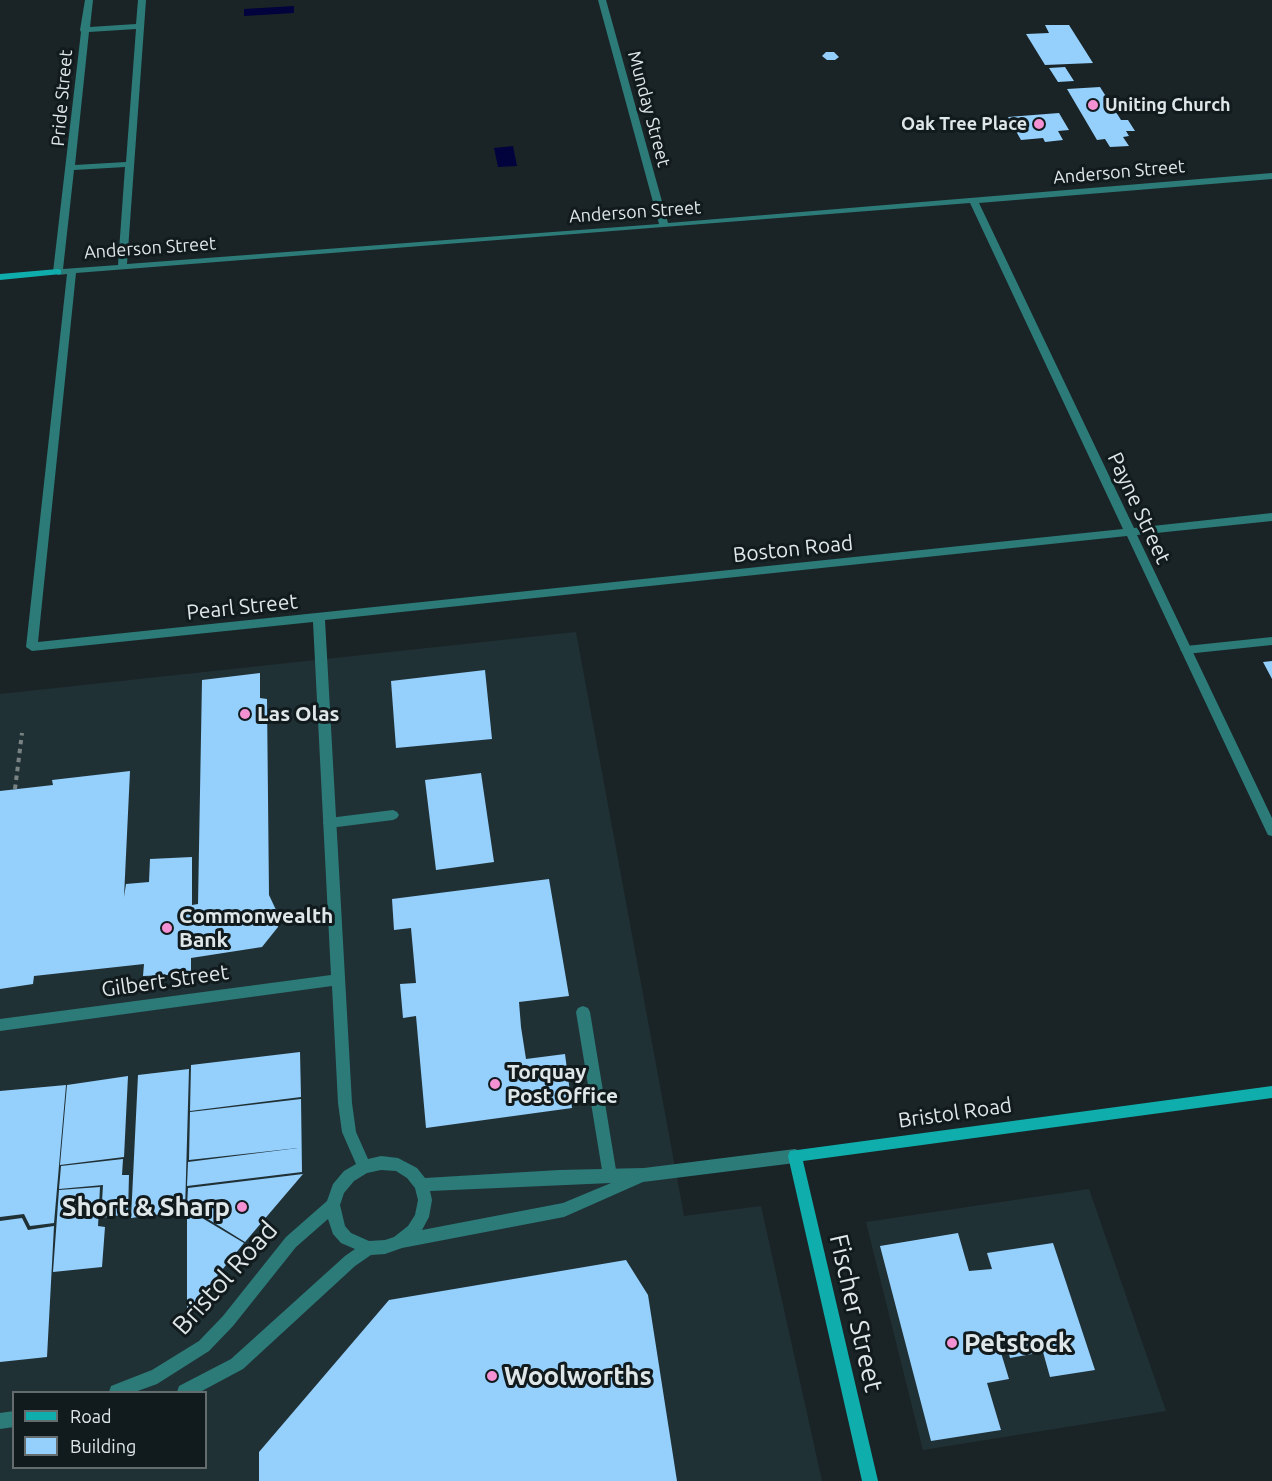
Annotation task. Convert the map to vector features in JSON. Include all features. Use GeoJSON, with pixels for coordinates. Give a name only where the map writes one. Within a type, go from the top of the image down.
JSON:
{"type":"FeatureCollection","features":[{"type":"Feature","properties":{"kind":"street","name":"Pride Street"},"geometry":{"type":"LineString","coordinates":[[58,272],[72,168],[84,30],[89,0]]}},
{"type":"Feature","properties":{"kind":"street"},"geometry":{"type":"LineString","coordinates":[[122,267],[142,0]]}},
{"type":"Feature","properties":{"kind":"street"},"geometry":{"type":"LineString","coordinates":[[602,0],[610,0]]}},
{"type":"Feature","properties":{"kind":"street","name":"Munday Street"},"geometry":{"type":"LineString","coordinates":[[602,0],[664,226]]}},
{"type":"Feature","properties":{"kind":"street","name":"Pride Street"},"geometry":{"type":"LineString","coordinates":[[84,30],[141,26]]}},
{"type":"Feature","properties":{"kind":"street","name":"Pride Street"},"geometry":{"type":"LineString","coordinates":[[72,168],[130,164]]}},
{"type":"Feature","properties":{"kind":"street","name":"Anderson Street"},"geometry":{"type":"LineString","coordinates":[[0,277],[1272,176]]}},
{"type":"Feature","properties":{"kind":"street","name":"Payne Street"},"geometry":{"type":"LineString","coordinates":[[973,200],[1272,831]]}},
{"type":"Feature","properties":{"kind":"street","name":"Pearl Street"},"geometry":{"type":"LineString","coordinates":[[72,271],[32,647],[319,619],[336,980],[349,1132],[364,1167]]}},
{"type":"Feature","properties":{"kind":"street","name":"Boston Road"},"geometry":{"type":"LineString","coordinates":[[319,619],[1272,518]]}},
{"type":"Feature","properties":{"kind":"street"},"geometry":{"type":"LineString","coordinates":[[1186,650],[1272,641]]}},
{"type":"Feature","properties":{"kind":"street"},"geometry":{"type":"LineString","coordinates":[[329,823],[393,815]]}},
{"type":"Feature","properties":{"kind":"street","name":"Gilbert Street"},"geometry":{"type":"LineString","coordinates":[[0,1025],[336,980]]}},
{"type":"Feature","properties":{"kind":"street"},"geometry":{"type":"LineString","coordinates":[[583,1012],[610,1176]]}},
{"type":"Feature","properties":{"kind":"street","name":"Bristol Road"},"geometry":{"type":"LineString","coordinates":[[421,1185],[644,1175],[1272,1092]]}},
{"type":"Feature","properties":{"kind":"street","name":"Fischer Street"},"geometry":{"type":"LineString","coordinates":[[795,1156],[870,1481]]}},
{"type":"Feature","properties":{"kind":"street"},"geometry":{"type":"LineString","coordinates":[[381,1163],[398,1165],[412,1173],[421,1185],[425,1200],[422,1217],[413,1231],[399,1242],[385,1247],[369,1248],[352,1241],[338,1229],[333,1205],[338,1190],[349,1176],[364,1167],[381,1163]]}},
{"type":"Feature","properties":{"kind":"street","name":"Bristol Road"},"geometry":{"type":"LineString","coordinates":[[399,1242],[564,1210],[644,1175]]}},
{"type":"Feature","properties":{"kind":"street","name":"Bristol Road"},"geometry":{"type":"LineString","coordinates":[[120,1391],[157,1376],[204,1346],[228,1321],[291,1242],[333,1205]]}},
{"type":"Feature","properties":{"kind":"street"},"geometry":{"type":"LineString","coordinates":[[187,1391],[237,1364],[350,1261],[369,1248]]}},
{"type":"Feature","properties":{"kind":"path"},"geometry":{"type":"LineString","coordinates":[[15,789],[22,733]]}},
{"type":"Feature","properties":{"kind":"shaded area"},"geometry":{"type":"Polygon","coordinates":[[[294,6],[294,13],[244,16],[244,9],[294,6]]]}},
{"type":"Feature","properties":{"kind":"shaded area"},"geometry":{"type":"Polygon","coordinates":[[[513,146],[517,166],[498,167],[494,148],[513,146]]]}},
{"type":"Feature","properties":{"kind":"shaded area"},"geometry":{"type":"Polygon","coordinates":[[[576,632],[684,1216],[761,1206],[822,1481],[0,1481],[0,694],[576,632]]]}},
{"type":"Feature","properties":{"kind":"shaded area"},"geometry":{"type":"Polygon","coordinates":[[[1089,1189],[1166,1411],[923,1450],[866,1222],[1089,1189]]]}},
{"type":"Feature","properties":{"kind":"building"},"geometry":{"type":"Polygon","coordinates":[[[1045,25],[1069,25],[1093,63],[1045,65],[1026,34],[1049,33],[1045,25]]]}},
{"type":"Feature","properties":{"kind":"building"},"geometry":{"type":"Polygon","coordinates":[[[826,52],[834,52],[839,57],[835,60],[827,60],[822,56],[826,52]]]}},
{"type":"Feature","properties":{"kind":"building"},"geometry":{"type":"Polygon","coordinates":[[[1065,67],[1074,81],[1058,82],[1049,68],[1065,67]]]}},
{"type":"Feature","properties":{"kind":"building","name":"Uniting Church"},"geometry":{"type":"Polygon","coordinates":[[[1100,87],[1121,120],[1128,120],[1135,131],[1126,131],[1129,136],[1123,137],[1129,146],[1110,147],[1105,139],[1097,140],[1067,89],[1100,87]]]}},
{"type":"Feature","properties":{"kind":"building","name":"Oak Tree Place"},"geometry":{"type":"Polygon","coordinates":[[[1059,113],[1069,130],[1058,131],[1063,140],[1045,142],[1043,138],[1021,140],[1008,117],[1059,113]]]}},
{"type":"Feature","properties":{"kind":"building"},"geometry":{"type":"Polygon","coordinates":[[[1272,661],[1272,679],[1263,662],[1272,661]]]}},
{"type":"Feature","properties":{"kind":"building"},"geometry":{"type":"Polygon","coordinates":[[[485,670],[492,739],[396,748],[391,681],[485,670]]]}},
{"type":"Feature","properties":{"kind":"building"},"geometry":{"type":"Polygon","coordinates":[[[260,673],[260,698],[267,699],[269,895],[277,912],[278,927],[262,947],[191,958],[191,974],[143,976],[144,964],[34,976],[33,984],[0,989],[0,791],[53,785],[52,780],[130,771],[124,897],[126,884],[149,882],[150,859],[192,857],[192,905],[198,904],[202,680],[260,673]]]}},
{"type":"Feature","properties":{"kind":"building"},"geometry":{"type":"Polygon","coordinates":[[[481,773],[494,862],[436,870],[425,780],[481,773]]]}},
{"type":"Feature","properties":{"kind":"building"},"geometry":{"type":"Polygon","coordinates":[[[549,879],[569,996],[519,1002],[521,1027],[526,1059],[565,1054],[572,1108],[426,1128],[416,1016],[403,1018],[400,984],[416,983],[411,928],[394,930],[392,899],[549,879]]]}},
{"type":"Feature","properties":{"kind":"building"},"geometry":{"type":"Polygon","coordinates":[[[300,1052],[301,1097],[190,1111],[191,1065],[300,1052]]]}},
{"type":"Feature","properties":{"kind":"building"},"geometry":{"type":"Polygon","coordinates":[[[189,1069],[185,1211],[131,1218],[138,1075],[189,1069]]]}},
{"type":"Feature","properties":{"kind":"building"},"geometry":{"type":"Polygon","coordinates":[[[128,1076],[124,1157],[60,1165],[67,1085],[128,1076]]]}},
{"type":"Feature","properties":{"kind":"building"},"geometry":{"type":"Polygon","coordinates":[[[66,1085],[54,1223],[30,1226],[24,1214],[0,1217],[0,1091],[66,1085]]]}},
{"type":"Feature","properties":{"kind":"building"},"geometry":{"type":"Polygon","coordinates":[[[301,1099],[302,1172],[187,1186],[188,1162],[298,1148],[189,1160],[190,1112],[301,1099]]]}},
{"type":"Feature","properties":{"kind":"building"},"geometry":{"type":"Polygon","coordinates":[[[123,1159],[122,1175],[129,1175],[128,1214],[101,1218],[103,1185],[59,1189],[61,1166],[123,1159]]]}},
{"type":"Feature","properties":{"kind":"building"},"geometry":{"type":"Polygon","coordinates":[[[303,1174],[245,1242],[187,1206],[188,1188],[303,1174]]]}},
{"type":"Feature","properties":{"kind":"building"},"geometry":{"type":"Polygon","coordinates":[[[100,1187],[98,1226],[105,1227],[102,1267],[53,1272],[59,1190],[100,1187]]]}},
{"type":"Feature","properties":{"kind":"building"},"geometry":{"type":"Polygon","coordinates":[[[187,1209],[244,1243],[187,1313],[187,1209]]]}},
{"type":"Feature","properties":{"kind":"building"},"geometry":{"type":"Polygon","coordinates":[[[22,1218],[28,1230],[54,1226],[47,1357],[0,1362],[0,1221],[22,1218]]]}},
{"type":"Feature","properties":{"kind":"building","name":"Petstock"},"geometry":{"type":"Polygon","coordinates":[[[958,1233],[969,1271],[992,1269],[987,1253],[1053,1243],[1095,1370],[1050,1377],[1043,1352],[1010,1358],[1003,1332],[995,1333],[1009,1379],[987,1383],[1001,1430],[931,1441],[880,1246],[958,1233]]]}},
{"type":"Feature","properties":{"kind":"building","name":"Woolworths"},"geometry":{"type":"Polygon","coordinates":[[[626,1260],[648,1295],[677,1481],[259,1481],[259,1452],[389,1300],[626,1260]]]}},
{"type":"Feature","properties":{"kind":"place","name":"Uniting Church"},"geometry":{"type":"Point","coordinates":[1093,105]}},
{"type":"Feature","properties":{"kind":"place","name":"Oak Tree Place"},"geometry":{"type":"Point","coordinates":[1039,124]}},
{"type":"Feature","properties":{"kind":"place","name":"Las Olas"},"geometry":{"type":"Point","coordinates":[245,714]}},
{"type":"Feature","properties":{"kind":"place","name":"Commonwealth Bank"},"geometry":{"type":"Point","coordinates":[167,928]}},
{"type":"Feature","properties":{"kind":"place","name":"Torquay Post Office"},"geometry":{"type":"Point","coordinates":[495,1084]}},
{"type":"Feature","properties":{"kind":"place","name":"Short & Sharp"},"geometry":{"type":"Point","coordinates":[242,1207]}},
{"type":"Feature","properties":{"kind":"place","name":"Petstock"},"geometry":{"type":"Point","coordinates":[952,1343]}},
{"type":"Feature","properties":{"kind":"place","name":"Woolworths"},"geometry":{"type":"Point","coordinates":[492,1376]}}]}
